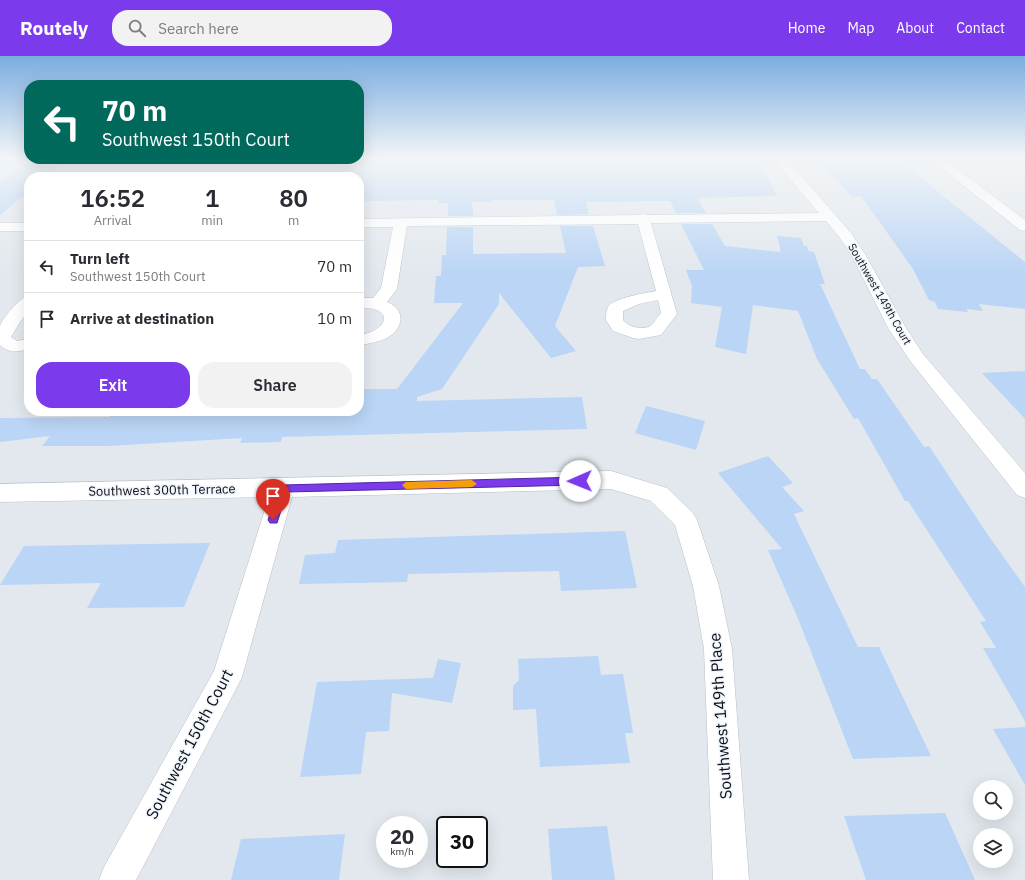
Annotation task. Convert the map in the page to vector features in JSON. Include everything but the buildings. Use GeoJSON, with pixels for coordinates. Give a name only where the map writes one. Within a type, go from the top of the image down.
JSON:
{"type":"FeatureCollection","features":[{"type":"Feature","properties":{"kind":"street","name":"Southwest 149th Court"},"geometry":{"type":"LineString","coordinates":[[811,195],[846,236],[858,254],[897,328],[917,358],[1025,489]]}},
{"type":"Feature","properties":{"kind":"street"},"geometry":{"type":"LineString","coordinates":[[984,195],[1025,227]]}},
{"type":"Feature","properties":{"kind":"street"},"geometry":{"type":"LineString","coordinates":[[364,223],[643,218],[830,217]]}},
{"type":"Feature","properties":{"kind":"street"},"geometry":{"type":"LineString","coordinates":[[643,218],[664,294]]}},
{"type":"Feature","properties":{"kind":"street"},"geometry":{"type":"LineString","coordinates":[[377,304],[389,288],[402,223]]}},
{"type":"Feature","properties":{"kind":"street"},"geometry":{"type":"LineString","coordinates":[[0,227],[24,227]]}},
{"type":"Feature","properties":{"kind":"street"},"geometry":{"type":"LineString","coordinates":[[364,303],[384,306],[393,316],[392,324],[385,331],[379,335],[364,339]]}},
{"type":"Feature","properties":{"kind":"street"},"geometry":{"type":"LineString","coordinates":[[24,306],[12,320],[2,338],[13,347],[24,345]]}},
{"type":"Feature","properties":{"kind":"street","name":"Southwest 300th Terrace"},"geometry":{"type":"LineString","coordinates":[[0,493],[611,480],[659,494]]}},
{"type":"Feature","properties":{"kind":"street","name":"Southwest 150th Court"},"geometry":{"type":"LineString","coordinates":[[117,880],[227,677],[283,488]]}},
{"type":"Feature","properties":{"kind":"street","name":"Southwest 149th Place"},"geometry":{"type":"LineString","coordinates":[[659,494],[685,520],[706,586],[718,649],[731,880]]}},
{"type":"Feature","properties":{"kind":"slow traffic"},"geometry":{"type":"LineString","coordinates":[[406,485],[472,484]]}},
{"type":"Feature","properties":{"kind":"route"},"geometry":{"type":"LineString","coordinates":[[273,520],[283,488],[580,481]]}}]}
